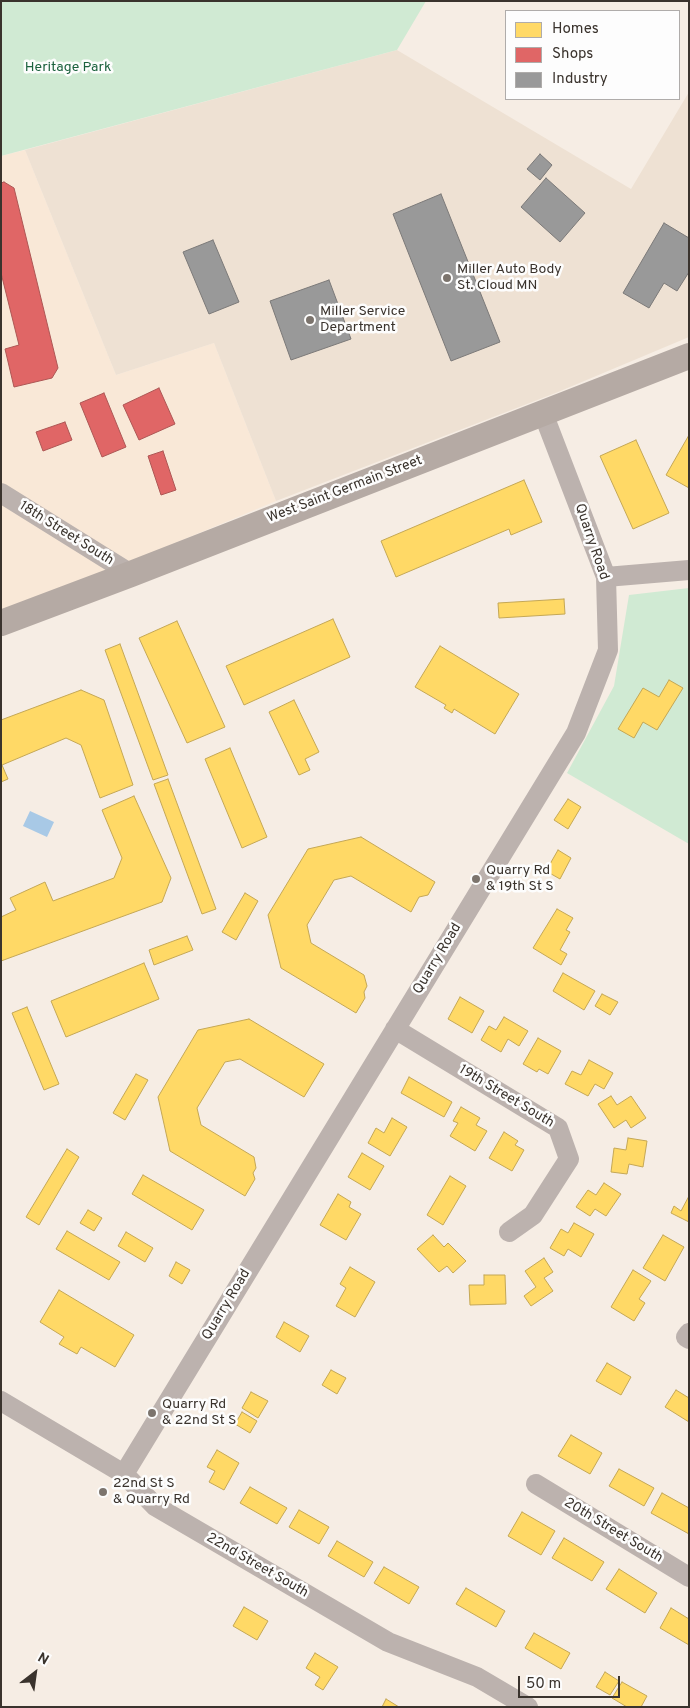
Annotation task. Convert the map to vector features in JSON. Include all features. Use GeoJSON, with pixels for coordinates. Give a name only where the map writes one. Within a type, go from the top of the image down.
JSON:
{"type":"FeatureCollection","features":[{"type":"Feature","properties":{"kind":"main road","name":"West Saint Germain Street"},"geometry":{"type":"LineString","coordinates":[[1,623],[689,356]]}},
{"type":"Feature","properties":{"kind":"street","name":"Quarry Road"},"geometry":{"type":"LineString","coordinates":[[124,1474],[576,733],[608,650],[606,578],[543,413]]}},
{"type":"Feature","properties":{"kind":"street","name":"18th Street South"},"geometry":{"type":"LineString","coordinates":[[1,493],[131,574]]}},
{"type":"Feature","properties":{"kind":"street"},"geometry":{"type":"LineString","coordinates":[[606,578],[689,570]]}},
{"type":"Feature","properties":{"kind":"street","name":"19th Street South"},"geometry":{"type":"LineString","coordinates":[[395,1029],[558,1128],[569,1159],[534,1215],[509,1232]]}},
{"type":"Feature","properties":{"kind":"street","name":"22nd Street South"},"geometry":{"type":"LineString","coordinates":[[1,1401],[124,1474],[155,1506],[388,1642],[478,1677],[528,1707]]}},
{"type":"Feature","properties":{"kind":"street","name":"20th Street South"},"geometry":{"type":"LineString","coordinates":[[536,1484],[689,1577]]}},
{"type":"Feature","properties":{"kind":"shaded area"},"geometry":{"type":"Polygon","coordinates":[[[397,50],[631,189],[689,92],[689,337],[558,392],[276,501],[214,343],[116,375],[25,150],[397,50]]]}},
{"type":"Feature","properties":{"kind":"shaded area"},"geometry":{"type":"Polygon","coordinates":[[[25,150],[116,375],[214,343],[276,501],[108,571],[1,610],[1,156],[25,150]]]}},
{"type":"Feature","properties":{"kind":"green space","name":"Heritage Park"},"geometry":{"type":"Polygon","coordinates":[[[1,1],[426,1],[397,50],[1,156],[1,1]]]}},
{"type":"Feature","properties":{"kind":"green space"},"geometry":{"type":"Polygon","coordinates":[[[689,588],[689,844],[567,773],[614,686],[629,595],[689,588]]]}},
{"type":"Feature","properties":{"kind":"water"},"geometry":{"type":"Polygon","coordinates":[[[30,811],[54,822],[47,837],[23,826],[30,811]]]}},
{"type":"Feature","properties":{"kind":"building: Homes"},"geometry":{"type":"Polygon","coordinates":[[[689,435],[689,488],[666,475],[689,435]]]}},
{"type":"Feature","properties":{"kind":"building: Homes"},"geometry":{"type":"Polygon","coordinates":[[[636,440],[669,513],[633,529],[600,456],[636,440]]]}},
{"type":"Feature","properties":{"kind":"building: Homes"},"geometry":{"type":"Polygon","coordinates":[[[524,480],[542,522],[511,535],[509,529],[396,577],[381,541],[524,480]]]}},
{"type":"Feature","properties":{"kind":"building: Homes"},"geometry":{"type":"Polygon","coordinates":[[[564,599],[565,614],[499,618],[498,603],[564,599]]]}},
{"type":"Feature","properties":{"kind":"building: Homes"},"geometry":{"type":"Polygon","coordinates":[[[333,619],[350,657],[244,705],[226,666],[333,619]]]}},
{"type":"Feature","properties":{"kind":"building: Homes"},"geometry":{"type":"Polygon","coordinates":[[[177,621],[225,727],[187,743],[139,638],[177,621]]]}},
{"type":"Feature","properties":{"kind":"building: Homes"},"geometry":{"type":"Polygon","coordinates":[[[120,644],[168,775],[153,780],[105,650],[120,644]]]}},
{"type":"Feature","properties":{"kind":"building: Homes"},"geometry":{"type":"Polygon","coordinates":[[[440,646],[519,694],[495,734],[454,709],[452,713],[444,708],[446,705],[415,687],[440,646]]]}},
{"type":"Feature","properties":{"kind":"building: Homes"},"geometry":{"type":"Polygon","coordinates":[[[669,680],[683,688],[657,730],[643,722],[634,738],[618,729],[643,688],[659,697],[669,680]]]}},
{"type":"Feature","properties":{"kind":"building: Homes"},"geometry":{"type":"Polygon","coordinates":[[[81,690],[104,700],[133,785],[100,798],[81,745],[66,738],[2,765],[8,779],[1,782],[1,720],[81,690]]]}},
{"type":"Feature","properties":{"kind":"building: Homes"},"geometry":{"type":"Polygon","coordinates":[[[294,700],[319,752],[305,759],[310,770],[299,775],[269,712],[294,700]]]}},
{"type":"Feature","properties":{"kind":"building: Homes"},"geometry":{"type":"Polygon","coordinates":[[[230,748],[267,837],[242,848],[205,759],[230,748]]]}},
{"type":"Feature","properties":{"kind":"building: Homes"},"geometry":{"type":"Polygon","coordinates":[[[168,779],[216,909],[202,914],[154,784],[168,779]]]}},
{"type":"Feature","properties":{"kind":"building: Homes"},"geometry":{"type":"Polygon","coordinates":[[[134,796],[171,878],[162,902],[1,961],[1,917],[16,910],[10,898],[45,882],[53,901],[114,878],[122,858],[102,810],[134,796]]]}},
{"type":"Feature","properties":{"kind":"building: Homes"},"geometry":{"type":"Polygon","coordinates":[[[568,799],[581,807],[568,829],[554,820],[568,799]]]}},
{"type":"Feature","properties":{"kind":"building: Homes"},"geometry":{"type":"Polygon","coordinates":[[[361,837],[435,882],[428,895],[419,897],[411,912],[351,876],[334,880],[307,925],[311,943],[364,975],[367,986],[364,992],[365,998],[356,1013],[281,968],[268,915],[308,849],[361,837]]]}},
{"type":"Feature","properties":{"kind":"building: Homes"},"geometry":{"type":"Polygon","coordinates":[[[558,850],[571,858],[560,879],[546,871],[558,850]]]}},
{"type":"Feature","properties":{"kind":"building: Homes"},"geometry":{"type":"Polygon","coordinates":[[[245,893],[258,901],[236,940],[222,932],[245,893]]]}},
{"type":"Feature","properties":{"kind":"building: Homes"},"geometry":{"type":"Polygon","coordinates":[[[557,909],[573,918],[566,930],[570,932],[560,950],[567,954],[561,965],[533,948],[557,909]]]}},
{"type":"Feature","properties":{"kind":"building: Homes"},"geometry":{"type":"Polygon","coordinates":[[[187,936],[193,950],[154,965],[149,950],[187,936]]]}},
{"type":"Feature","properties":{"kind":"building: Homes"},"geometry":{"type":"Polygon","coordinates":[[[144,963],[159,999],[66,1037],[51,1001],[144,963]]]}},
{"type":"Feature","properties":{"kind":"building: Homes"},"geometry":{"type":"Polygon","coordinates":[[[563,973],[595,991],[584,1010],[553,991],[563,973]]]}},
{"type":"Feature","properties":{"kind":"building: Homes"},"geometry":{"type":"Polygon","coordinates":[[[602,994],[618,1002],[610,1015],[595,1006],[602,994]]]}},
{"type":"Feature","properties":{"kind":"building: Homes"},"geometry":{"type":"Polygon","coordinates":[[[460,997],[484,1011],[472,1033],[448,1019],[460,997]]]}},
{"type":"Feature","properties":{"kind":"building: Homes"},"geometry":{"type":"Polygon","coordinates":[[[27,1007],[59,1084],[44,1090],[12,1013],[27,1007]]]}},
{"type":"Feature","properties":{"kind":"building: Homes"},"geometry":{"type":"Polygon","coordinates":[[[504,1017],[528,1031],[519,1046],[508,1039],[501,1052],[481,1040],[489,1026],[496,1030],[504,1017]]]}},
{"type":"Feature","properties":{"kind":"building: Homes"},"geometry":{"type":"Polygon","coordinates":[[[249,1019],[324,1064],[304,1097],[240,1059],[225,1062],[197,1108],[201,1125],[254,1157],[256,1168],[253,1173],[255,1179],[245,1196],[170,1151],[158,1097],[198,1030],[249,1019]]]}},
{"type":"Feature","properties":{"kind":"building: Homes"},"geometry":{"type":"Polygon","coordinates":[[[538,1038],[561,1051],[548,1074],[539,1069],[537,1072],[523,1064],[538,1038]]]}},
{"type":"Feature","properties":{"kind":"building: Homes"},"geometry":{"type":"Polygon","coordinates":[[[589,1060],[613,1073],[604,1089],[595,1084],[588,1096],[565,1084],[572,1071],[581,1075],[589,1060]]]}},
{"type":"Feature","properties":{"kind":"building: Homes"},"geometry":{"type":"Polygon","coordinates":[[[136,1074],[148,1080],[125,1120],[113,1113],[136,1074]]]}},
{"type":"Feature","properties":{"kind":"building: Homes"},"geometry":{"type":"Polygon","coordinates":[[[409,1077],[452,1102],[444,1117],[401,1093],[409,1077]]]}},
{"type":"Feature","properties":{"kind":"building: Homes"},"geometry":{"type":"Polygon","coordinates":[[[611,1096],[617,1105],[631,1096],[646,1118],[631,1128],[626,1120],[614,1128],[598,1104],[611,1096]]]}},
{"type":"Feature","properties":{"kind":"building: Homes"},"geometry":{"type":"Polygon","coordinates":[[[461,1107],[480,1118],[476,1125],[487,1131],[475,1151],[450,1136],[458,1123],[453,1121],[461,1107]]]}},
{"type":"Feature","properties":{"kind":"building: Homes"},"geometry":{"type":"Polygon","coordinates":[[[392,1118],[407,1127],[390,1156],[368,1143],[376,1128],[384,1133],[392,1118]]]}},
{"type":"Feature","properties":{"kind":"building: Homes"},"geometry":{"type":"Polygon","coordinates":[[[504,1132],[518,1141],[515,1145],[524,1150],[512,1171],[489,1158],[504,1132]]]}},
{"type":"Feature","properties":{"kind":"building: Homes"},"geometry":{"type":"Polygon","coordinates":[[[628,1138],[647,1141],[643,1167],[629,1164],[627,1174],[611,1172],[614,1148],[626,1150],[628,1138]]]}},
{"type":"Feature","properties":{"kind":"building: Homes"},"geometry":{"type":"Polygon","coordinates":[[[67,1149],[79,1157],[39,1225],[26,1217],[67,1149]]]}},
{"type":"Feature","properties":{"kind":"building: Homes"},"geometry":{"type":"Polygon","coordinates":[[[362,1153],[384,1166],[370,1190],[348,1177],[362,1153]]]}},
{"type":"Feature","properties":{"kind":"building: Homes"},"geometry":{"type":"Polygon","coordinates":[[[143,1175],[204,1210],[192,1230],[132,1194],[143,1175]]]}},
{"type":"Feature","properties":{"kind":"building: Homes"},"geometry":{"type":"Polygon","coordinates":[[[450,1176],[466,1186],[443,1225],[427,1215],[450,1176]]]}},
{"type":"Feature","properties":{"kind":"building: Homes"},"geometry":{"type":"Polygon","coordinates":[[[604,1183],[621,1194],[606,1216],[595,1209],[590,1216],[576,1207],[588,1190],[596,1195],[604,1183]]]}},
{"type":"Feature","properties":{"kind":"building: Homes"},"geometry":{"type":"Polygon","coordinates":[[[338,1194],[351,1202],[349,1207],[361,1214],[346,1240],[320,1225],[338,1194]]]}},
{"type":"Feature","properties":{"kind":"building: Homes"},"geometry":{"type":"Polygon","coordinates":[[[689,1196],[689,1222],[671,1213],[674,1206],[681,1211],[689,1196]]]}},
{"type":"Feature","properties":{"kind":"building: Homes"},"geometry":{"type":"Polygon","coordinates":[[[88,1210],[102,1218],[94,1231],[80,1223],[88,1210]]]}},
{"type":"Feature","properties":{"kind":"building: Homes"},"geometry":{"type":"Polygon","coordinates":[[[574,1223],[594,1234],[581,1257],[568,1249],[564,1256],[550,1248],[561,1229],[568,1233],[574,1223]]]}},
{"type":"Feature","properties":{"kind":"building: Homes"},"geometry":{"type":"Polygon","coordinates":[[[67,1231],[120,1262],[109,1280],[56,1249],[67,1231]]]}},
{"type":"Feature","properties":{"kind":"building: Homes"},"geometry":{"type":"Polygon","coordinates":[[[126,1232],[153,1248],[145,1262],[118,1246],[126,1232]]]}},
{"type":"Feature","properties":{"kind":"building: Homes"},"geometry":{"type":"Polygon","coordinates":[[[433,1235],[444,1247],[448,1243],[466,1261],[453,1273],[447,1266],[439,1272],[417,1249],[433,1235]]]}},
{"type":"Feature","properties":{"kind":"building: Homes"},"geometry":{"type":"Polygon","coordinates":[[[663,1235],[684,1247],[665,1281],[643,1268],[663,1235]]]}},
{"type":"Feature","properties":{"kind":"building: Homes"},"geometry":{"type":"Polygon","coordinates":[[[544,1258],[553,1272],[544,1278],[553,1291],[531,1306],[524,1296],[536,1287],[525,1271],[544,1258]]]}},
{"type":"Feature","properties":{"kind":"building: Homes"},"geometry":{"type":"Polygon","coordinates":[[[176,1262],[190,1270],[182,1284],[169,1276],[176,1262]]]}},
{"type":"Feature","properties":{"kind":"building: Homes"},"geometry":{"type":"Polygon","coordinates":[[[350,1267],[375,1282],[355,1317],[336,1306],[346,1288],[340,1284],[350,1267]]]}},
{"type":"Feature","properties":{"kind":"building: Homes"},"geometry":{"type":"Polygon","coordinates":[[[633,1270],[651,1281],[639,1299],[645,1303],[634,1321],[611,1307],[633,1270]]]}},
{"type":"Feature","properties":{"kind":"building: Homes"},"geometry":{"type":"Polygon","coordinates":[[[484,1275],[505,1275],[506,1304],[470,1305],[469,1285],[484,1285],[484,1275]]]}},
{"type":"Feature","properties":{"kind":"building: Homes"},"geometry":{"type":"Polygon","coordinates":[[[59,1290],[134,1335],[115,1367],[81,1347],[77,1354],[59,1344],[64,1337],[40,1322],[59,1290]]]}},
{"type":"Feature","properties":{"kind":"building: Homes"},"geometry":{"type":"Polygon","coordinates":[[[284,1322],[309,1336],[300,1352],[276,1337],[284,1322]]]}},
{"type":"Feature","properties":{"kind":"building: Homes"},"geometry":{"type":"Polygon","coordinates":[[[607,1363],[631,1377],[621,1395],[596,1381],[607,1363]]]}},
{"type":"Feature","properties":{"kind":"building: Homes"},"geometry":{"type":"Polygon","coordinates":[[[331,1370],[346,1378],[337,1394],[322,1385],[331,1370]]]}},
{"type":"Feature","properties":{"kind":"building: Homes"},"geometry":{"type":"Polygon","coordinates":[[[676,1390],[689,1398],[689,1422],[665,1407],[676,1390]]]}},
{"type":"Feature","properties":{"kind":"building: Homes"},"geometry":{"type":"Polygon","coordinates":[[[251,1392],[268,1401],[258,1418],[242,1408],[251,1392]]]}},
{"type":"Feature","properties":{"kind":"building: Homes"},"geometry":{"type":"Polygon","coordinates":[[[242,1412],[257,1421],[250,1433],[235,1424],[242,1412]]]}},
{"type":"Feature","properties":{"kind":"building: Homes"},"geometry":{"type":"Polygon","coordinates":[[[571,1435],[602,1453],[590,1474],[558,1456],[571,1435]]]}},
{"type":"Feature","properties":{"kind":"building: Homes"},"geometry":{"type":"Polygon","coordinates":[[[217,1450],[239,1463],[224,1490],[209,1482],[215,1471],[207,1467],[217,1450]]]}},
{"type":"Feature","properties":{"kind":"building: Homes"},"geometry":{"type":"Polygon","coordinates":[[[619,1469],[654,1488],[644,1506],[609,1486],[619,1469]]]}},
{"type":"Feature","properties":{"kind":"building: Homes"},"geometry":{"type":"Polygon","coordinates":[[[250,1487],[287,1508],[277,1524],[240,1503],[250,1487]]]}},
{"type":"Feature","properties":{"kind":"building: Homes"},"geometry":{"type":"Polygon","coordinates":[[[662,1493],[689,1508],[689,1534],[651,1513],[662,1493]]]}},
{"type":"Feature","properties":{"kind":"building: Homes"},"geometry":{"type":"Polygon","coordinates":[[[299,1510],[329,1527],[319,1544],[289,1527],[299,1510]]]}},
{"type":"Feature","properties":{"kind":"building: Homes"},"geometry":{"type":"Polygon","coordinates":[[[522,1512],[555,1531],[541,1555],[508,1536],[522,1512]]]}},
{"type":"Feature","properties":{"kind":"building: Homes"},"geometry":{"type":"Polygon","coordinates":[[[564,1538],[604,1562],[592,1581],[552,1558],[564,1538]]]}},
{"type":"Feature","properties":{"kind":"building: Homes"},"geometry":{"type":"Polygon","coordinates":[[[337,1541],[373,1562],[364,1577],[328,1556],[337,1541]]]}},
{"type":"Feature","properties":{"kind":"building: Homes"},"geometry":{"type":"Polygon","coordinates":[[[384,1567],[419,1587],[409,1604],[374,1583],[384,1567]]]}},
{"type":"Feature","properties":{"kind":"building: Homes"},"geometry":{"type":"Polygon","coordinates":[[[619,1569],[657,1593],[645,1613],[606,1589],[619,1569]]]}},
{"type":"Feature","properties":{"kind":"building: Homes"},"geometry":{"type":"Polygon","coordinates":[[[466,1588],[505,1611],[496,1627],[456,1604],[466,1588]]]}},
{"type":"Feature","properties":{"kind":"building: Homes"},"geometry":{"type":"Polygon","coordinates":[[[244,1607],[268,1621],[257,1640],[233,1626],[244,1607]]]}},
{"type":"Feature","properties":{"kind":"building: Homes"},"geometry":{"type":"Polygon","coordinates":[[[671,1608],[689,1619],[689,1645],[660,1628],[671,1608]]]}},
{"type":"Feature","properties":{"kind":"building: Homes"},"geometry":{"type":"Polygon","coordinates":[[[534,1633],[570,1653],[561,1669],[525,1648],[534,1633]]]}},
{"type":"Feature","properties":{"kind":"building: Homes"},"geometry":{"type":"Polygon","coordinates":[[[315,1653],[338,1667],[323,1690],[315,1685],[320,1677],[306,1668],[315,1653]]]}},
{"type":"Feature","properties":{"kind":"building: Homes"},"geometry":{"type":"Polygon","coordinates":[[[605,1672],[619,1681],[610,1695],[596,1687],[605,1672]]]}},
{"type":"Feature","properties":{"kind":"building: Homes"},"geometry":{"type":"Polygon","coordinates":[[[622,1682],[647,1696],[641,1707],[627,1707],[612,1698],[622,1682]]]}},
{"type":"Feature","properties":{"kind":"building: Homes"},"geometry":{"type":"Polygon","coordinates":[[[386,1699],[399,1707],[382,1707],[386,1699]]]}},
{"type":"Feature","properties":{"kind":"building: Shops"},"geometry":{"type":"Polygon","coordinates":[[[4,182],[14,188],[58,368],[52,378],[14,387],[5,349],[19,345],[1,273],[1,183],[4,182]]]}},
{"type":"Feature","properties":{"kind":"building: Shops"},"geometry":{"type":"Polygon","coordinates":[[[159,388],[175,424],[139,440],[123,405],[159,388]]]}},
{"type":"Feature","properties":{"kind":"building: Shops"},"geometry":{"type":"Polygon","coordinates":[[[104,393],[126,447],[102,457],[80,403],[104,393]]]}},
{"type":"Feature","properties":{"kind":"building: Shops"},"geometry":{"type":"Polygon","coordinates":[[[65,422],[72,440],[43,451],[36,432],[65,422]]]}},
{"type":"Feature","properties":{"kind":"building: Shops"},"geometry":{"type":"Polygon","coordinates":[[[163,451],[176,490],[161,495],[148,456],[163,451]]]}},
{"type":"Feature","properties":{"kind":"building: Industry"},"geometry":{"type":"Polygon","coordinates":[[[540,154],[552,165],[540,180],[527,169],[540,154]]]}},
{"type":"Feature","properties":{"kind":"building: Industry"},"geometry":{"type":"Polygon","coordinates":[[[546,178],[585,213],[560,242],[521,207],[546,178]]]}},
{"type":"Feature","properties":{"kind":"building: Industry","name":"Miller Auto Body St. Cloud MN"},"geometry":{"type":"Polygon","coordinates":[[[441,194],[500,342],[451,361],[393,214],[441,194]]]}},
{"type":"Feature","properties":{"kind":"building: Industry"},"geometry":{"type":"Polygon","coordinates":[[[664,223],[689,238],[689,272],[677,291],[664,283],[649,308],[623,293],[664,223]]]}},
{"type":"Feature","properties":{"kind":"building: Industry"},"geometry":{"type":"Polygon","coordinates":[[[213,240],[239,302],[209,314],[183,252],[213,240]]]}},
{"type":"Feature","properties":{"kind":"building: Industry","name":"Miller Service Department"},"geometry":{"type":"Polygon","coordinates":[[[329,280],[351,339],[291,360],[270,301],[329,280]]]}},
{"type":"Feature","properties":{"kind":"place","name":"Miller Auto Body St. Cloud MN"},"geometry":{"type":"Point","coordinates":[447,278]}},
{"type":"Feature","properties":{"kind":"place","name":"Miller Service Department"},"geometry":{"type":"Point","coordinates":[310,320]}},
{"type":"Feature","properties":{"kind":"place","name":"Quarry Rd & 19th St S"},"geometry":{"type":"Point","coordinates":[476,879]}},
{"type":"Feature","properties":{"kind":"place","name":"Quarry Rd & 22nd St S"},"geometry":{"type":"Point","coordinates":[152,1413]}},
{"type":"Feature","properties":{"kind":"place","name":"22nd St S & Quarry Rd"},"geometry":{"type":"Point","coordinates":[103,1492]}}]}
